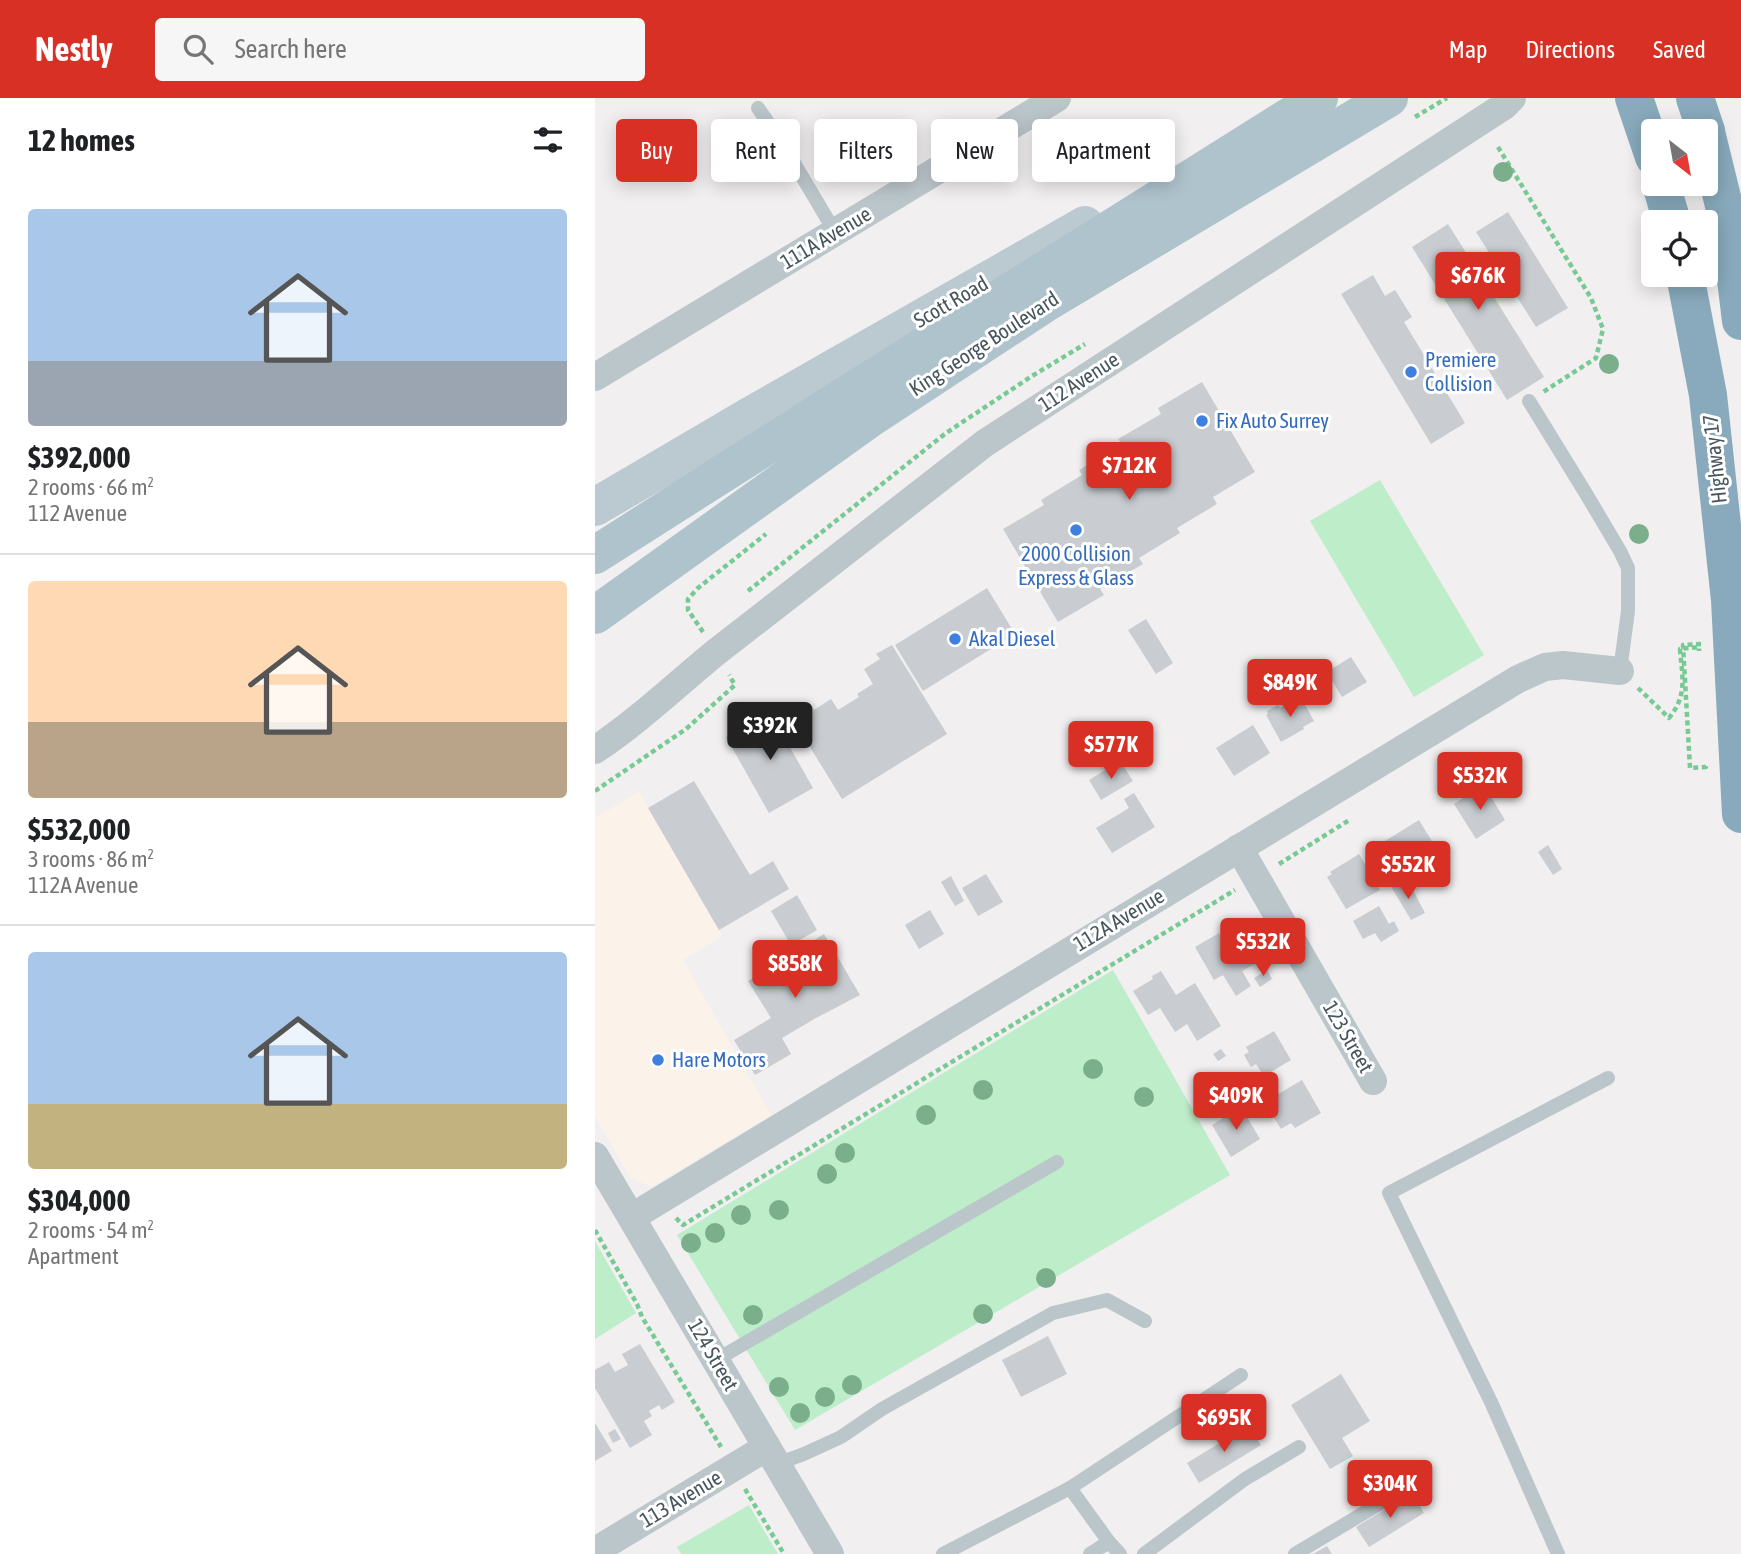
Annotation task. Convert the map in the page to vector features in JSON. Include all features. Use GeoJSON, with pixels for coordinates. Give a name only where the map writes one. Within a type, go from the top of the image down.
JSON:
{"type":"FeatureCollection","features":[{"type":"Feature","properties":{"kind":"highway"},"geometry":{"type":"LineString","coordinates":[[1634,98],[1641,119]]}},
{"type":"Feature","properties":{"kind":"highway"},"geometry":{"type":"LineString","coordinates":[[1695,98],[1702,119]]}},
{"type":"Feature","properties":{"kind":"highway"},"geometry":{"type":"LineString","coordinates":[[1719,185],[1730,230],[1741,321]]}},
{"type":"Feature","properties":{"kind":"highway","name":"Highway 17"},"geometry":{"type":"LineString","coordinates":[[1687,287],[1708,395],[1729,586],[1741,814]]}},
{"type":"Feature","properties":{"kind":"main road","name":"Scott Road"},"geometry":{"type":"LineString","coordinates":[[601,512],[750,416],[1307,98]]}},
{"type":"Feature","properties":{"kind":"main road","name":"King George Boulevard"},"geometry":{"type":"LineString","coordinates":[[595,555],[1319,98]]}},
{"type":"Feature","properties":{"kind":"main road","name":"King George Boulevard"},"geometry":{"type":"LineString","coordinates":[[595,615],[872,417],[1032,312],[1389,98]]}},
{"type":"Feature","properties":{"kind":"street","name":"111A Avenue"},"geometry":{"type":"LineString","coordinates":[[595,377],[1056,98]]}},
{"type":"Feature","properties":{"kind":"street","name":"112 Avenue"},"geometry":{"type":"LineString","coordinates":[[595,750],[985,443],[1508,102]]}},
{"type":"Feature","properties":{"kind":"street","name":"112A Avenue"},"geometry":{"type":"LineString","coordinates":[[632,1217],[1518,679],[1545,667],[1563,665],[1620,671]]}},
{"type":"Feature","properties":{"kind":"street","name":"112 Avenue"},"geometry":{"type":"LineString","coordinates":[[595,724],[674,687]]}},
{"type":"Feature","properties":{"kind":"street","name":"123 Street"},"geometry":{"type":"LineString","coordinates":[[1239,848],[1373,1082]]}},
{"type":"Feature","properties":{"kind":"street","name":"124 Street"},"geometry":{"type":"LineString","coordinates":[[595,1156],[830,1554]]}},
{"type":"Feature","properties":{"kind":"street","name":"113 Avenue"},"geometry":{"type":"LineString","coordinates":[[595,1551],[772,1456]]}},
{"type":"Feature","properties":{"kind":"lane"},"geometry":{"type":"LineString","coordinates":[[758,108],[781,141],[835,232]]}},
{"type":"Feature","properties":{"kind":"lane"},"geometry":{"type":"LineString","coordinates":[[1529,401],[1628,568],[1628,611],[1620,671]]}},
{"type":"Feature","properties":{"kind":"lane"},"geometry":{"type":"LineString","coordinates":[[1558,1554],[1490,1402],[1389,1193],[1608,1078]]}},
{"type":"Feature","properties":{"kind":"lane"},"geometry":{"type":"LineString","coordinates":[[716,1360],[1057,1163]]}},
{"type":"Feature","properties":{"kind":"lane"},"geometry":{"type":"LineString","coordinates":[[772,1456],[804,1454],[841,1437],[882,1409],[1053,1313],[1107,1300],[1145,1321]]}},
{"type":"Feature","properties":{"kind":"lane"},"geometry":{"type":"LineString","coordinates":[[943,1554],[1070,1488],[1241,1375]]}},
{"type":"Feature","properties":{"kind":"lane"},"geometry":{"type":"LineString","coordinates":[[1144,1554],[1245,1479],[1299,1447]]}},
{"type":"Feature","properties":{"kind":"lane"},"geometry":{"type":"LineString","coordinates":[[1070,1488],[1120,1554]]}},
{"type":"Feature","properties":{"kind":"lane"},"geometry":{"type":"LineString","coordinates":[[1295,1554],[1380,1504]]}},
{"type":"Feature","properties":{"kind":"lane"},"geometry":{"type":"LineString","coordinates":[[1090,1554],[1109,1542]]}},
{"type":"Feature","properties":{"kind":"path"},"geometry":{"type":"LineString","coordinates":[[1498,147],[1591,298],[1603,329],[1597,358],[1529,401]]}},
{"type":"Feature","properties":{"kind":"path"},"geometry":{"type":"LineString","coordinates":[[703,632],[688,610],[688,599],[774,528]]}},
{"type":"Feature","properties":{"kind":"path"},"geometry":{"type":"LineString","coordinates":[[1660,709],[1669,718],[1678,708],[1682,695],[1680,649],[1699,647],[1701,659],[1702,644],[1683,645],[1690,768],[1706,767],[1705,754]]}},
{"type":"Feature","properties":{"kind":"path"},"geometry":{"type":"LineString","coordinates":[[595,791],[686,729],[735,685],[728,674]]}},
{"type":"Feature","properties":{"kind":"path"},"geometry":{"type":"LineString","coordinates":[[1709,763],[1710,776]]}},
{"type":"Feature","properties":{"kind":"path"},"geometry":{"type":"LineString","coordinates":[[1272,869],[1351,820]]}},
{"type":"Feature","properties":{"kind":"path"},"geometry":{"type":"LineString","coordinates":[[671,1212],[683,1225],[1244,884]]}},
{"type":"Feature","properties":{"kind":"path"},"geometry":{"type":"LineString","coordinates":[[595,1230],[638,1304],[642,1317],[725,1454]]}},
{"type":"Feature","properties":{"kind":"path"},"geometry":{"type":"LineString","coordinates":[[740,1480],[784,1554]]}},
{"type":"Feature","properties":{"kind":"shaded area"},"geometry":{"type":"Polygon","coordinates":[[[639,792],[722,936],[683,960],[771,1115],[652,1186],[631,1179],[595,1116],[595,818],[639,792]]]}},
{"type":"Feature","properties":{"kind":"green space"},"geometry":{"type":"Polygon","coordinates":[[[1380,480],[1484,655],[1414,697],[1310,521],[1380,480]]]}},
{"type":"Feature","properties":{"kind":"green space"},"geometry":{"type":"Polygon","coordinates":[[[1113,970],[1230,1175],[795,1430],[677,1235],[1113,970]]]}},
{"type":"Feature","properties":{"kind":"green space"},"geometry":{"type":"Polygon","coordinates":[[[595,1241],[636,1313],[595,1339],[595,1241]]]}},
{"type":"Feature","properties":{"kind":"green space"},"geometry":{"type":"Polygon","coordinates":[[[749,1505],[778,1554],[681,1554],[677,1547],[749,1505]]]}},
{"type":"Feature","properties":{"kind":"building"},"geometry":{"type":"Polygon","coordinates":[[[1508,212],[1568,308],[1536,327],[1476,232],[1508,212]]]}},
{"type":"Feature","properties":{"kind":"building"},"geometry":{"type":"Polygon","coordinates":[[[1448,224],[1544,377],[1507,400],[1412,247],[1448,224]]]}},
{"type":"Feature","properties":{"kind":"building","name":"Premiere Collision"},"geometry":{"type":"Polygon","coordinates":[[[1373,275],[1385,296],[1395,290],[1412,317],[1404,322],[1465,423],[1431,444],[1341,294],[1373,275]]]}},
{"type":"Feature","properties":{"kind":"building"},"geometry":{"type":"Polygon","coordinates":[[[1202,382],[1255,472],[1213,497],[1217,504],[1177,528],[1180,533],[1139,558],[1143,564],[1100,589],[1104,595],[1058,622],[1003,529],[1044,505],[1041,500],[1082,475],[1079,470],[1122,444],[1118,439],[1161,414],[1158,408],[1202,382]]]}},
{"type":"Feature","properties":{"kind":"building","name":"Akal Diesel"},"geometry":{"type":"Polygon","coordinates":[[[987,588],[1015,634],[923,691],[895,645],[987,588]]]}},
{"type":"Feature","properties":{"kind":"building"},"geometry":{"type":"Polygon","coordinates":[[[1146,619],[1173,663],[1156,674],[1128,630],[1146,619]]]}},
{"type":"Feature","properties":{"kind":"building"},"geometry":{"type":"Polygon","coordinates":[[[892,645],[947,734],[842,799],[792,718],[812,706],[814,710],[831,699],[838,710],[859,697],[857,694],[873,684],[864,669],[880,659],[876,654],[892,645]]]}},
{"type":"Feature","properties":{"kind":"building"},"geometry":{"type":"Polygon","coordinates":[[[1351,657],[1367,682],[1342,697],[1327,672],[1351,657]]]}},
{"type":"Feature","properties":{"kind":"building"},"geometry":{"type":"Polygon","coordinates":[[[1300,696],[1314,721],[1281,742],[1266,715],[1267,711],[1278,705],[1280,708],[1300,696]]]}},
{"type":"Feature","properties":{"kind":"building"},"geometry":{"type":"Polygon","coordinates":[[[770,712],[813,788],[769,813],[726,737],[770,712]]]}},
{"type":"Feature","properties":{"kind":"building"},"geometry":{"type":"Polygon","coordinates":[[[1253,725],[1270,753],[1234,776],[1216,748],[1253,725]]]}},
{"type":"Feature","properties":{"kind":"building"},"geometry":{"type":"Polygon","coordinates":[[[1120,761],[1133,781],[1101,800],[1089,780],[1120,761]]]}},
{"type":"Feature","properties":{"kind":"building"},"geometry":{"type":"Polygon","coordinates":[[[694,781],[750,875],[773,861],[789,889],[719,930],[648,808],[694,781]]]}},
{"type":"Feature","properties":{"kind":"building"},"geometry":{"type":"Polygon","coordinates":[[[1484,785],[1505,820],[1476,839],[1454,804],[1484,785]]]}},
{"type":"Feature","properties":{"kind":"building"},"geometry":{"type":"Polygon","coordinates":[[[1134,793],[1155,827],[1112,853],[1096,828],[1129,808],[1124,799],[1134,793]]]}},
{"type":"Feature","properties":{"kind":"building"},"geometry":{"type":"Polygon","coordinates":[[[1419,820],[1439,853],[1405,873],[1385,841],[1419,820]]]}},
{"type":"Feature","properties":{"kind":"building"},"geometry":{"type":"Polygon","coordinates":[[[1548,845],[1562,869],[1553,875],[1538,852],[1548,845]]]}},
{"type":"Feature","properties":{"kind":"building"},"geometry":{"type":"Polygon","coordinates":[[[1359,854],[1380,890],[1346,909],[1327,877],[1332,874],[1330,872],[1359,854]]]}},
{"type":"Feature","properties":{"kind":"building"},"geometry":{"type":"Polygon","coordinates":[[[986,874],[1003,902],[978,916],[962,888],[986,874]]]}},
{"type":"Feature","properties":{"kind":"building"},"geometry":{"type":"Polygon","coordinates":[[[951,876],[964,901],[955,906],[941,882],[951,876]]]}},
{"type":"Feature","properties":{"kind":"building"},"geometry":{"type":"Polygon","coordinates":[[[1399,880],[1408,895],[1414,892],[1425,913],[1411,920],[1390,885],[1399,880]]]}},
{"type":"Feature","properties":{"kind":"building"},"geometry":{"type":"Polygon","coordinates":[[[797,895],[817,930],[791,945],[771,911],[797,895]]]}},
{"type":"Feature","properties":{"kind":"building"},"geometry":{"type":"Polygon","coordinates":[[[1379,906],[1389,924],[1394,921],[1399,931],[1381,942],[1375,933],[1363,939],[1353,921],[1379,906]]]}},
{"type":"Feature","properties":{"kind":"building"},"geometry":{"type":"Polygon","coordinates":[[[930,910],[944,934],[919,949],[905,925],[930,910]]]}},
{"type":"Feature","properties":{"kind":"building"},"geometry":{"type":"Polygon","coordinates":[[[1239,931],[1258,962],[1242,971],[1251,986],[1236,996],[1223,975],[1214,980],[1195,947],[1219,933],[1223,940],[1239,931]]]}},
{"type":"Feature","properties":{"kind":"building"},"geometry":{"type":"Polygon","coordinates":[[[824,934],[860,995],[782,1038],[791,1054],[755,1075],[734,1040],[771,1018],[748,981],[824,934]]]}},
{"type":"Feature","properties":{"kind":"building"},"geometry":{"type":"Polygon","coordinates":[[[1267,970],[1272,979],[1260,987],[1254,978],[1267,970]]]}},
{"type":"Feature","properties":{"kind":"building"},"geometry":{"type":"Polygon","coordinates":[[[1161,971],[1176,995],[1195,983],[1221,1026],[1197,1041],[1187,1024],[1175,1032],[1160,1008],[1148,1015],[1133,991],[1161,971]]]}},
{"type":"Feature","properties":{"kind":"building"},"geometry":{"type":"Polygon","coordinates":[[[1274,1031],[1291,1060],[1264,1076],[1256,1064],[1251,1067],[1244,1055],[1249,1052],[1246,1047],[1274,1031]]]}},
{"type":"Feature","properties":{"kind":"building"},"geometry":{"type":"Polygon","coordinates":[[[1221,1049],[1226,1056],[1218,1061],[1213,1054],[1221,1049]]]}},
{"type":"Feature","properties":{"kind":"building"},"geometry":{"type":"Polygon","coordinates":[[[1302,1080],[1321,1113],[1295,1128],[1291,1123],[1281,1129],[1267,1106],[1277,1099],[1275,1096],[1302,1080]]]}},
{"type":"Feature","properties":{"kind":"building"},"geometry":{"type":"Polygon","coordinates":[[[1241,1107],[1260,1139],[1231,1157],[1212,1125],[1241,1107]]]}},
{"type":"Feature","properties":{"kind":"building"},"geometry":{"type":"Polygon","coordinates":[[[1048,1336],[1067,1374],[1021,1397],[1002,1360],[1048,1336]]]}},
{"type":"Feature","properties":{"kind":"building"},"geometry":{"type":"Polygon","coordinates":[[[640,1344],[675,1402],[662,1410],[659,1405],[649,1411],[652,1416],[644,1421],[652,1435],[630,1448],[595,1388],[595,1370],[609,1362],[615,1372],[628,1365],[622,1354],[640,1344]]]}},
{"type":"Feature","properties":{"kind":"building"},"geometry":{"type":"Polygon","coordinates":[[[1341,1374],[1370,1421],[1342,1438],[1353,1456],[1330,1469],[1291,1405],[1341,1374]]]}},
{"type":"Feature","properties":{"kind":"building"},"geometry":{"type":"Polygon","coordinates":[[[595,1423],[612,1451],[595,1461],[595,1423]]]}},
{"type":"Feature","properties":{"kind":"building"},"geometry":{"type":"Polygon","coordinates":[[[1249,1425],[1261,1445],[1199,1483],[1187,1463],[1249,1425]]]}},
{"type":"Feature","properties":{"kind":"building"},"geometry":{"type":"Polygon","coordinates":[[[615,1429],[621,1439],[613,1443],[608,1433],[615,1429]]]}},
{"type":"Feature","properties":{"kind":"building"},"geometry":{"type":"Polygon","coordinates":[[[1412,1493],[1424,1513],[1369,1547],[1356,1527],[1412,1493]]]}},
{"type":"Feature","properties":{"kind":"building"},"geometry":{"type":"Polygon","coordinates":[[[1327,1546],[1332,1554],[1313,1554],[1327,1546]]]}},
{"type":"Feature","properties":{"kind":"place","name":"Premiere Collision"},"geometry":{"type":"Point","coordinates":[1411,372]}},
{"type":"Feature","properties":{"kind":"place","name":"Fix Auto Surrey"},"geometry":{"type":"Point","coordinates":[1202,421]}},
{"type":"Feature","properties":{"kind":"place","name":"2000 Collision Express & Glass"},"geometry":{"type":"Point","coordinates":[1076,530]}},
{"type":"Feature","properties":{"kind":"place","name":"Akal Diesel"},"geometry":{"type":"Point","coordinates":[955,639]}},
{"type":"Feature","properties":{"kind":"place","name":"Hare Motors"},"geometry":{"type":"Point","coordinates":[658,1060]}}]}
